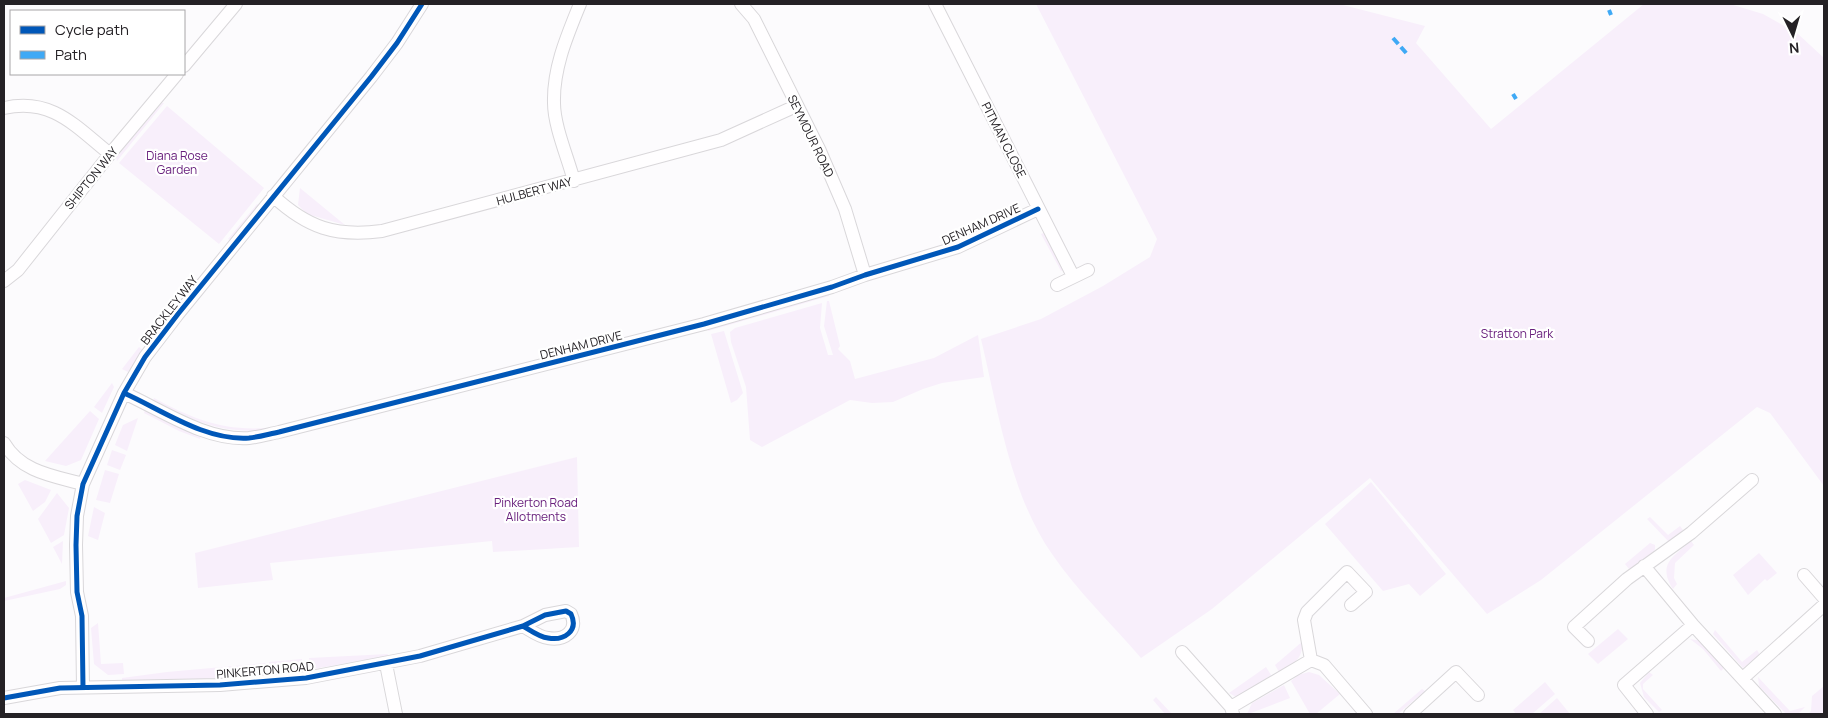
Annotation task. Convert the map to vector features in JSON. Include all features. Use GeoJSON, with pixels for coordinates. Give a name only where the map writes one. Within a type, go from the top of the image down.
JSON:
{"type":"FeatureCollection","features":[{"type":"Feature","properties":{"kind":"street"},"geometry":{"type":"LineString","coordinates":[[185,65],[236,4]]}},
{"type":"Feature","properties":{"kind":"street","name":"BRACKLEY WAY"},"geometry":{"type":"LineString","coordinates":[[84,687],[82,616],[77,592],[77,516],[83,484],[124,393],[151,350],[273,196],[371,77],[397,43],[422,4]]}},
{"type":"Feature","properties":{"kind":"street"},"geometry":{"type":"LineString","coordinates":[[574,181],[560,135],[554,105],[554,77],[562,49],[580,4]]}},
{"type":"Feature","properties":{"kind":"street","name":"SEYMOUR ROAD"},"geometry":{"type":"LineString","coordinates":[[741,4],[754,19],[820,151],[845,209],[865,275]]}},
{"type":"Feature","properties":{"kind":"street","name":"PITMAN CLOSE"},"geometry":{"type":"LineString","coordinates":[[936,4],[1073,276]]}},
{"type":"Feature","properties":{"kind":"street","name":"SHIPTON WAY"},"geometry":{"type":"LineString","coordinates":[[4,281],[18,270],[110,154],[177,75]]}},
{"type":"Feature","properties":{"kind":"street"},"geometry":{"type":"LineString","coordinates":[[4,108],[18,105],[35,106],[64,116],[110,154]]}},
{"type":"Feature","properties":{"kind":"street","name":"HULBERT WAY"},"geometry":{"type":"LineString","coordinates":[[273,196],[306,220],[323,228],[342,233],[359,234],[382,231],[721,140],[796,106]]}},
{"type":"Feature","properties":{"kind":"street","name":"DENHAM DRIVE"},"geometry":{"type":"LineString","coordinates":[[124,393],[161,413],[214,433],[231,437],[249,438],[279,432],[704,324],[832,287],[958,247],[1038,209]]}},
{"type":"Feature","properties":{"kind":"street"},"geometry":{"type":"LineString","coordinates":[[1057,285],[1088,270]]}},
{"type":"Feature","properties":{"kind":"street"},"geometry":{"type":"LineString","coordinates":[[4,443],[10,454],[24,465],[83,484]]}},
{"type":"Feature","properties":{"kind":"street"},"geometry":{"type":"LineString","coordinates":[[1588,641],[1574,627],[1627,579],[1691,533],[1752,480]]}},
{"type":"Feature","properties":{"kind":"street"},"geometry":{"type":"LineString","coordinates":[[1644,566],[1692,625],[1775,714]]}},
{"type":"Feature","properties":{"kind":"street"},"geometry":{"type":"LineString","coordinates":[[1311,660],[1304,620],[1307,612],[1347,572],[1366,592],[1351,605]]}},
{"type":"Feature","properties":{"kind":"street"},"geometry":{"type":"LineString","coordinates":[[1804,575],[1824,598]]}},
{"type":"Feature","properties":{"kind":"street"},"geometry":{"type":"LineString","coordinates":[[1743,678],[1824,605]]}},
{"type":"Feature","properties":{"kind":"street"},"geometry":{"type":"LineString","coordinates":[[1647,714],[1624,685],[1692,625]]}},
{"type":"Feature","properties":{"kind":"street","name":"PINKERTON ROAD"},"geometry":{"type":"LineString","coordinates":[[4,698],[60,688],[162,686],[306,678],[386,664],[447,649],[523,626]]}},
{"type":"Feature","properties":{"kind":"street"},"geometry":{"type":"LineString","coordinates":[[1182,652],[1232,711],[1311,660]]}},
{"type":"Feature","properties":{"kind":"street"},"geometry":{"type":"LineString","coordinates":[[1311,660],[1324,665],[1366,714]]}},
{"type":"Feature","properties":{"kind":"street"},"geometry":{"type":"LineString","coordinates":[[386,664],[396,714]]}},
{"type":"Feature","properties":{"kind":"street"},"geometry":{"type":"LineString","coordinates":[[1410,714],[1456,672],[1478,695]]}},
{"type":"Feature","properties":{"kind":"green space","name":"Stratton Park"},"geometry":{"type":"Polygon","coordinates":[[[1036,4],[1339,4],[1425,26],[1416,43],[1491,129],[1644,4],[1730,4],[1763,14],[1797,33],[1824,58],[1824,486],[1770,413],[1757,407],[1541,580],[1487,614],[1370,478],[1212,609],[1141,658],[1073,582],[1052,554],[1038,530],[1026,505],[1007,451],[981,339],[1041,319],[1103,286],[1150,257],[1157,239],[1036,4]]]}},
{"type":"Feature","properties":{"kind":"green space"},"geometry":{"type":"Polygon","coordinates":[[[164,103],[117,161],[116,157],[164,103]]]}},
{"type":"Feature","properties":{"kind":"green space","name":"Diana Rose Garden"},"geometry":{"type":"Polygon","coordinates":[[[167,106],[264,188],[219,244],[119,163],[167,106]]]}},
{"type":"Feature","properties":{"kind":"green space"},"geometry":{"type":"Polygon","coordinates":[[[300,188],[345,225],[307,214],[298,205],[300,188]]]}},
{"type":"Feature","properties":{"kind":"green space"},"geometry":{"type":"Polygon","coordinates":[[[257,204],[259,205],[230,240],[228,239],[257,204]]]}},
{"type":"Feature","properties":{"kind":"green space"},"geometry":{"type":"Polygon","coordinates":[[[1044,233],[1063,270],[1061,271],[1041,234],[1044,233]]]}},
{"type":"Feature","properties":{"kind":"green space"},"geometry":{"type":"Polygon","coordinates":[[[829,294],[829,296],[708,331],[708,329],[829,294]]]}},
{"type":"Feature","properties":{"kind":"green space"},"geometry":{"type":"Polygon","coordinates":[[[827,301],[829,301],[840,346],[838,349],[850,361],[855,379],[934,358],[978,335],[984,377],[942,383],[893,402],[872,403],[850,400],[762,447],[750,440],[746,387],[731,342],[730,332],[735,328],[822,303],[820,328],[828,355],[833,355],[824,326],[827,301]]]}},
{"type":"Feature","properties":{"kind":"green space"},"geometry":{"type":"Polygon","coordinates":[[[166,315],[168,318],[148,341],[146,339],[166,315]]]}},
{"type":"Feature","properties":{"kind":"green space"},"geometry":{"type":"Polygon","coordinates":[[[724,331],[743,393],[737,400],[731,403],[711,334],[724,331]]]}},
{"type":"Feature","properties":{"kind":"green space"},"geometry":{"type":"Polygon","coordinates":[[[139,347],[143,350],[128,372],[122,369],[139,347]]]}},
{"type":"Feature","properties":{"kind":"green space"},"geometry":{"type":"Polygon","coordinates":[[[112,383],[114,387],[102,413],[94,407],[112,383]]]}},
{"type":"Feature","properties":{"kind":"green space"},"geometry":{"type":"Polygon","coordinates":[[[154,398],[181,412],[207,422],[235,427],[265,428],[265,430],[234,430],[207,424],[153,401],[154,398]]]}},
{"type":"Feature","properties":{"kind":"green space"},"geometry":{"type":"Polygon","coordinates":[[[145,410],[201,436],[200,439],[179,431],[144,413],[145,410]]]}},
{"type":"Feature","properties":{"kind":"green space"},"geometry":{"type":"Polygon","coordinates":[[[90,411],[99,419],[81,460],[66,466],[45,461],[90,411]]]}},
{"type":"Feature","properties":{"kind":"green space"},"geometry":{"type":"Polygon","coordinates":[[[138,418],[127,451],[115,445],[123,425],[138,418]]]}},
{"type":"Feature","properties":{"kind":"green space"},"geometry":{"type":"Polygon","coordinates":[[[112,450],[126,455],[120,470],[107,465],[112,450]]]}},
{"type":"Feature","properties":{"kind":"green space","name":"Pinkerton Road Allotments"},"geometry":{"type":"Polygon","coordinates":[[[577,457],[579,547],[493,552],[492,541],[270,563],[273,580],[198,588],[195,553],[577,457]]]}},
{"type":"Feature","properties":{"kind":"green space"},"geometry":{"type":"Polygon","coordinates":[[[105,470],[119,474],[110,503],[96,500],[105,470]]]}},
{"type":"Feature","properties":{"kind":"green space"},"geometry":{"type":"Polygon","coordinates":[[[25,480],[51,490],[45,502],[33,511],[18,484],[25,480]]]}},
{"type":"Feature","properties":{"kind":"green space"},"geometry":{"type":"Polygon","coordinates":[[[1371,482],[1446,574],[1420,596],[1409,584],[1383,591],[1325,524],[1371,482]]]}},
{"type":"Feature","properties":{"kind":"green space"},"geometry":{"type":"Polygon","coordinates":[[[57,493],[69,508],[64,535],[51,543],[38,519],[57,493]]]}},
{"type":"Feature","properties":{"kind":"green space"},"geometry":{"type":"Polygon","coordinates":[[[94,507],[105,513],[98,540],[88,536],[94,507]]]}},
{"type":"Feature","properties":{"kind":"green space"},"geometry":{"type":"Polygon","coordinates":[[[1650,517],[1668,535],[1680,526],[1683,530],[1669,542],[1647,519],[1650,517]]]}},
{"type":"Feature","properties":{"kind":"green space"},"geometry":{"type":"Polygon","coordinates":[[[63,541],[62,564],[53,547],[63,541]]]}},
{"type":"Feature","properties":{"kind":"green space"},"geometry":{"type":"Polygon","coordinates":[[[1691,541],[1694,545],[1675,563],[1674,578],[1677,584],[1673,589],[1668,580],[1667,567],[1673,557],[1691,541]]]}},
{"type":"Feature","properties":{"kind":"green space"},"geometry":{"type":"Polygon","coordinates":[[[1650,543],[1655,545],[1655,549],[1650,557],[1629,569],[1625,564],[1650,543]]]}},
{"type":"Feature","properties":{"kind":"green space"},"geometry":{"type":"Polygon","coordinates":[[[1759,553],[1777,573],[1767,581],[1765,579],[1748,595],[1733,575],[1759,553]]]}},
{"type":"Feature","properties":{"kind":"green space"},"geometry":{"type":"Polygon","coordinates":[[[66,581],[66,585],[60,589],[4,601],[4,598],[66,581]]]}},
{"type":"Feature","properties":{"kind":"green space"},"geometry":{"type":"Polygon","coordinates":[[[98,623],[101,664],[123,663],[124,674],[108,675],[94,664],[91,628],[98,623]]]}},
{"type":"Feature","properties":{"kind":"green space"},"geometry":{"type":"Polygon","coordinates":[[[1618,629],[1628,639],[1598,664],[1588,654],[1618,629]]]}},
{"type":"Feature","properties":{"kind":"green space"},"geometry":{"type":"Polygon","coordinates":[[[1715,630],[1742,662],[1757,650],[1760,655],[1743,668],[1713,634],[1715,630]]]}},
{"type":"Feature","properties":{"kind":"green space"},"geometry":{"type":"Polygon","coordinates":[[[1690,639],[1702,641],[1724,668],[1721,671],[1703,649],[1690,639]]]}},
{"type":"Feature","properties":{"kind":"green space"},"geometry":{"type":"Polygon","coordinates":[[[1303,641],[1301,653],[1297,660],[1279,672],[1275,665],[1303,641]]]}},
{"type":"Feature","properties":{"kind":"green space"},"geometry":{"type":"Polygon","coordinates":[[[388,654],[387,656],[308,670],[309,658],[388,654]]]}},
{"type":"Feature","properties":{"kind":"green space"},"geometry":{"type":"Polygon","coordinates":[[[302,659],[303,671],[276,674],[275,666],[269,666],[269,662],[302,659]]]}},
{"type":"Feature","properties":{"kind":"green space"},"geometry":{"type":"Polygon","coordinates":[[[266,663],[267,675],[186,680],[122,681],[122,678],[167,672],[266,663]]]}},
{"type":"Feature","properties":{"kind":"green space"},"geometry":{"type":"Polygon","coordinates":[[[1266,667],[1271,675],[1236,697],[1229,693],[1266,667]]]}},
{"type":"Feature","properties":{"kind":"green space"},"geometry":{"type":"Polygon","coordinates":[[[1309,672],[1319,675],[1340,694],[1316,714],[1310,714],[1291,681],[1298,675],[1309,672]]]}},
{"type":"Feature","properties":{"kind":"green space"},"geometry":{"type":"Polygon","coordinates":[[[1649,672],[1653,675],[1643,684],[1643,689],[1662,710],[1659,712],[1644,697],[1640,683],[1649,672]]]}},
{"type":"Feature","properties":{"kind":"green space"},"geometry":{"type":"Polygon","coordinates":[[[1758,677],[1790,711],[1805,707],[1798,714],[1786,714],[1759,686],[1758,677]]]}},
{"type":"Feature","properties":{"kind":"green space"},"geometry":{"type":"Polygon","coordinates":[[[1545,682],[1555,694],[1532,714],[1516,714],[1513,710],[1545,682]]]}},
{"type":"Feature","properties":{"kind":"green space"},"geometry":{"type":"Polygon","coordinates":[[[1284,685],[1290,698],[1247,714],[1252,703],[1284,685]]]}},
{"type":"Feature","properties":{"kind":"green space"},"geometry":{"type":"Polygon","coordinates":[[[1824,686],[1824,714],[1808,714],[1811,711],[1812,696],[1824,686]]]}},
{"type":"Feature","properties":{"kind":"green space"},"geometry":{"type":"Polygon","coordinates":[[[1422,689],[1425,691],[1398,714],[1393,714],[1422,689]]]}},
{"type":"Feature","properties":{"kind":"green space"},"geometry":{"type":"Polygon","coordinates":[[[1156,697],[1172,714],[1165,714],[1153,700],[1156,697]]]}},
{"type":"Feature","properties":{"kind":"green space"},"geometry":{"type":"Polygon","coordinates":[[[1557,698],[1570,714],[1539,714],[1557,698]]]}},
{"type":"Feature","properties":{"kind":"marked path"},"geometry":{"type":"LineString","coordinates":[[1609,10],[1611,15]]}},
{"type":"Feature","properties":{"kind":"marked path"},"geometry":{"type":"LineString","coordinates":[[1393,38],[1407,54]]}},
{"type":"Feature","properties":{"kind":"marked path"},"geometry":{"type":"LineString","coordinates":[[1513,94],[1516,99]]}},
{"type":"Feature","properties":{"kind":"cycle path"},"geometry":{"type":"LineString","coordinates":[[83,687],[82,616],[77,592],[77,516],[83,484],[124,393],[145,357],[371,77],[397,43],[422,4]]}},
{"type":"Feature","properties":{"kind":"cycle path"},"geometry":{"type":"LineString","coordinates":[[124,393],[200,430],[233,438],[260,436],[704,324],[832,287],[958,247],[1038,209]]}},
{"type":"Feature","properties":{"kind":"cycle path"},"geometry":{"type":"LineString","coordinates":[[566,611],[571,614],[573,625],[568,634],[559,638],[545,637],[523,626],[545,615],[566,611]]}},
{"type":"Feature","properties":{"kind":"cycle path"},"geometry":{"type":"LineString","coordinates":[[4,698],[60,688],[220,685],[306,678],[420,656],[523,626]]}}]}
